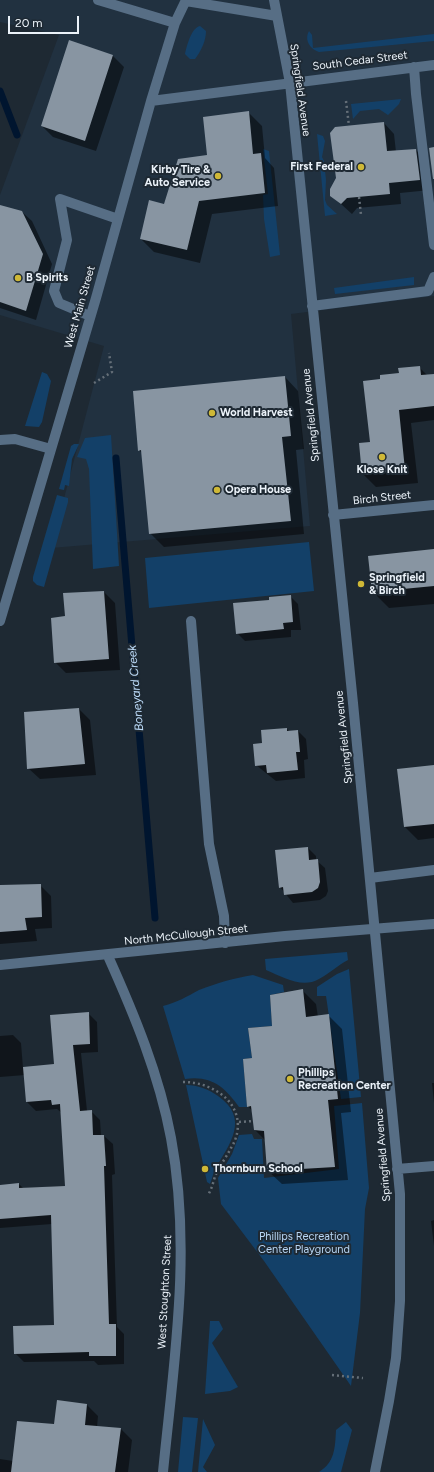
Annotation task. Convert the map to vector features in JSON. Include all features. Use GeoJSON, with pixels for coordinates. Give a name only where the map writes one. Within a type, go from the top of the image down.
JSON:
{"type":"FeatureCollection","features":[{"type":"Feature","properties":{"kind":"street"},"geometry":{"type":"LineString","coordinates":[[98,0],[175,23]]}},
{"type":"Feature","properties":{"kind":"street"},"geometry":{"type":"LineString","coordinates":[[186,0],[277,16]]}},
{"type":"Feature","properties":{"kind":"street","name":"West Main Street"},"geometry":{"type":"LineString","coordinates":[[0,621],[90,316],[151,101],[175,23],[186,0]]}},
{"type":"Feature","properties":{"kind":"street","name":"Springfield Avenue"},"geometry":{"type":"LineString","coordinates":[[274,0],[290,83],[370,878],[400,1194],[400,1308],[396,1358],[390,1401],[375,1472]]}},
{"type":"Feature","properties":{"kind":"street","name":"South Cedar Street"},"geometry":{"type":"LineString","coordinates":[[151,101],[434,65]]}},
{"type":"Feature","properties":{"kind":"street"},"geometry":{"type":"LineString","coordinates":[[414,67],[434,245]]}},
{"type":"Feature","properties":{"kind":"street"},"geometry":{"type":"LineString","coordinates":[[90,316],[59,304],[54,291],[67,240],[60,198],[118,219]]}},
{"type":"Feature","properties":{"kind":"street"},"geometry":{"type":"LineString","coordinates":[[312,306],[428,291],[434,277]]}},
{"type":"Feature","properties":{"kind":"street"},"geometry":{"type":"LineString","coordinates":[[0,440],[15,439],[51,449]]}},
{"type":"Feature","properties":{"kind":"street","name":"Birch Street"},"geometry":{"type":"LineString","coordinates":[[333,515],[434,505]]}},
{"type":"Feature","properties":{"kind":"street"},"geometry":{"type":"LineString","coordinates":[[191,621],[209,844],[224,916],[225,943]]}},
{"type":"Feature","properties":{"kind":"street"},"geometry":{"type":"LineString","coordinates":[[370,878],[434,870]]}},
{"type":"Feature","properties":{"kind":"street","name":"North McCullough Street"},"geometry":{"type":"LineString","coordinates":[[0,965],[434,924]]}},
{"type":"Feature","properties":{"kind":"street","name":"West Stoughton Street"},"geometry":{"type":"LineString","coordinates":[[108,956],[128,1001],[158,1085],[171,1138],[179,1195],[182,1255],[163,1472]]}},
{"type":"Feature","properties":{"kind":"street"},"geometry":{"type":"LineString","coordinates":[[397,1169],[434,1166]]}},
{"type":"Feature","properties":{"kind":"path"},"geometry":{"type":"LineString","coordinates":[[346,101],[349,126]]}},
{"type":"Feature","properties":{"kind":"path"},"geometry":{"type":"LineString","coordinates":[[359,197],[361,215]]}},
{"type":"Feature","properties":{"kind":"path"},"geometry":{"type":"LineString","coordinates":[[94,384],[112,372],[109,353]]}},
{"type":"Feature","properties":{"kind":"path"},"geometry":{"type":"LineString","coordinates":[[183,1082],[200,1084],[219,1093],[232,1104],[239,1122],[235,1141],[216,1172],[213,1187],[208,1195]]}},
{"type":"Feature","properties":{"kind":"path"},"geometry":{"type":"LineString","coordinates":[[239,1122],[253,1120]]}},
{"type":"Feature","properties":{"kind":"path"},"geometry":{"type":"LineString","coordinates":[[332,1375],[363,1378]]}},
{"type":"Feature","properties":{"kind":"shaded area"},"geometry":{"type":"Polygon","coordinates":[[[0,0],[434,0],[434,296],[291,314],[310,526],[51,548],[104,346],[0,315],[0,195],[59,35],[0,22],[0,0]]]}},
{"type":"Feature","properties":{"kind":"green space"},"geometry":{"type":"Polygon","coordinates":[[[200,26],[206,31],[204,42],[195,59],[190,59],[185,54],[187,47],[194,30],[200,26]]]}},
{"type":"Feature","properties":{"kind":"green space"},"geometry":{"type":"Polygon","coordinates":[[[309,31],[312,35],[313,48],[434,34],[434,41],[319,52],[313,49],[309,44],[307,38],[309,31]]]}},
{"type":"Feature","properties":{"kind":"green space"},"geometry":{"type":"Polygon","coordinates":[[[401,99],[399,104],[388,115],[379,109],[360,111],[353,119],[351,104],[401,99]]]}},
{"type":"Feature","properties":{"kind":"green space"},"geometry":{"type":"Polygon","coordinates":[[[317,134],[323,136],[325,141],[322,157],[324,161],[326,180],[325,200],[327,205],[337,214],[325,216],[317,134]]]}},
{"type":"Feature","properties":{"kind":"green space"},"geometry":{"type":"Polygon","coordinates":[[[263,149],[269,151],[280,255],[270,257],[264,219],[263,195],[268,194],[263,149]]]}},
{"type":"Feature","properties":{"kind":"green space"},"geometry":{"type":"Polygon","coordinates":[[[414,277],[414,285],[335,294],[334,288],[414,277]]]}},
{"type":"Feature","properties":{"kind":"green space"},"geometry":{"type":"Polygon","coordinates":[[[42,372],[47,374],[51,381],[42,422],[39,427],[25,426],[42,372]]]}},
{"type":"Feature","properties":{"kind":"green space"},"geometry":{"type":"Polygon","coordinates":[[[111,435],[119,566],[93,569],[89,469],[86,459],[77,457],[85,438],[111,435]]]}},
{"type":"Feature","properties":{"kind":"green space"},"geometry":{"type":"Polygon","coordinates":[[[74,444],[79,444],[72,459],[69,486],[65,485],[64,490],[59,489],[71,446],[74,444]]]}},
{"type":"Feature","properties":{"kind":"green space"},"geometry":{"type":"Polygon","coordinates":[[[57,495],[68,498],[68,502],[44,587],[37,585],[33,581],[33,577],[57,495]]]}},
{"type":"Feature","properties":{"kind":"green space"},"geometry":{"type":"Polygon","coordinates":[[[309,542],[314,591],[149,608],[145,558],[309,542]]]}},
{"type":"Feature","properties":{"kind":"green space"},"geometry":{"type":"Polygon","coordinates":[[[347,952],[348,960],[313,982],[306,983],[292,981],[266,970],[265,959],[347,952]]]}},
{"type":"Feature","properties":{"kind":"green space"},"geometry":{"type":"Polygon","coordinates":[[[349,969],[361,1097],[341,1099],[326,996],[317,996],[317,987],[337,974],[349,969]]]}},
{"type":"Feature","properties":{"kind":"green space"},"geometry":{"type":"Polygon","coordinates":[[[253,975],[283,985],[284,992],[270,995],[272,1026],[248,1028],[252,1058],[243,1059],[247,1107],[239,1107],[223,1088],[216,1084],[202,1079],[185,1079],[163,1006],[178,1001],[212,985],[253,975]]]}},
{"type":"Feature","properties":{"kind":"green space"},"geometry":{"type":"Polygon","coordinates":[[[186,1085],[207,1089],[228,1104],[233,1113],[235,1122],[231,1141],[215,1169],[210,1184],[207,1182],[186,1085]]]}},
{"type":"Feature","properties":{"kind":"green space","name":"Phillips Recreation Center Playground"},"geometry":{"type":"Polygon","coordinates":[[[362,1103],[369,1188],[365,1209],[360,1313],[351,1386],[264,1261],[221,1204],[218,1178],[232,1154],[239,1135],[252,1134],[254,1139],[262,1139],[264,1178],[339,1169],[334,1106],[362,1103]]]}},
{"type":"Feature","properties":{"kind":"green space"},"geometry":{"type":"Polygon","coordinates":[[[210,1321],[219,1321],[223,1329],[212,1343],[238,1387],[230,1391],[205,1394],[210,1321]]]}},
{"type":"Feature","properties":{"kind":"green space"},"geometry":{"type":"Polygon","coordinates":[[[183,1417],[198,1418],[192,1472],[178,1472],[183,1417]]]}},
{"type":"Feature","properties":{"kind":"green space"},"geometry":{"type":"Polygon","coordinates":[[[203,1419],[215,1445],[203,1467],[207,1472],[198,1472],[203,1419]]]}},
{"type":"Feature","properties":{"kind":"green space"},"geometry":{"type":"Polygon","coordinates":[[[346,1422],[352,1430],[341,1472],[319,1472],[331,1459],[334,1449],[336,1430],[346,1422]]]}},
{"type":"Feature","properties":{"kind":"building"},"geometry":{"type":"Polygon","coordinates":[[[69,40],[113,55],[85,141],[41,126],[69,40]]]}},
{"type":"Feature","properties":{"kind":"building","name":"Kirby Tire & Auto Service"},"geometry":{"type":"Polygon","coordinates":[[[249,111],[253,154],[261,153],[265,193],[199,201],[187,250],[140,239],[149,200],[164,204],[178,159],[207,155],[203,117],[249,111]]]}},
{"type":"Feature","properties":{"kind":"building","name":"First Federal"},"geometry":{"type":"Polygon","coordinates":[[[384,122],[387,151],[416,149],[420,180],[389,183],[390,194],[347,198],[341,204],[330,196],[330,189],[336,178],[330,133],[335,127],[384,122]]]}},
{"type":"Feature","properties":{"kind":"building"},"geometry":{"type":"Polygon","coordinates":[[[434,147],[434,179],[433,179],[429,148],[434,147]]]}},
{"type":"Feature","properties":{"kind":"building","name":"B Spirits"},"geometry":{"type":"Polygon","coordinates":[[[0,205],[22,211],[43,254],[26,311],[0,302],[0,205]]]}},
{"type":"Feature","properties":{"kind":"building"},"geometry":{"type":"Polygon","coordinates":[[[420,366],[421,375],[434,374],[434,406],[399,410],[405,470],[362,475],[359,443],[370,442],[363,381],[380,379],[380,375],[399,373],[398,368],[420,366]]]}},
{"type":"Feature","properties":{"kind":"building"},"geometry":{"type":"Polygon","coordinates":[[[285,376],[291,436],[282,437],[291,521],[149,534],[141,450],[138,451],[133,391],[285,376]]]}},
{"type":"Feature","properties":{"kind":"building"},"geometry":{"type":"Polygon","coordinates":[[[434,549],[434,586],[372,592],[368,556],[434,549]]]}},
{"type":"Feature","properties":{"kind":"building"},"geometry":{"type":"Polygon","coordinates":[[[104,591],[109,659],[54,663],[51,618],[65,616],[63,593],[104,591]]]}},
{"type":"Feature","properties":{"kind":"building"},"geometry":{"type":"Polygon","coordinates":[[[291,595],[293,622],[283,623],[284,629],[236,634],[233,603],[269,600],[269,597],[291,595]]]}},
{"type":"Feature","properties":{"kind":"building"},"geometry":{"type":"Polygon","coordinates":[[[79,708],[85,764],[27,769],[24,712],[79,708]]]}},
{"type":"Feature","properties":{"kind":"building"},"geometry":{"type":"Polygon","coordinates":[[[287,728],[287,731],[298,730],[300,752],[296,752],[298,770],[267,773],[266,765],[255,766],[253,744],[262,743],[261,730],[287,728]]]}},
{"type":"Feature","properties":{"kind":"building"},"geometry":{"type":"Polygon","coordinates":[[[434,765],[434,824],[404,827],[397,769],[434,765]]]}},
{"type":"Feature","properties":{"kind":"building"},"geometry":{"type":"Polygon","coordinates":[[[308,847],[309,860],[318,859],[320,882],[318,888],[312,892],[284,895],[283,887],[279,888],[275,850],[308,847]]]}},
{"type":"Feature","properties":{"kind":"building"},"geometry":{"type":"Polygon","coordinates":[[[41,884],[42,917],[25,918],[27,930],[0,932],[0,885],[41,884]]]}},
{"type":"Feature","properties":{"kind":"building","name":"Phillips Recreation Center"},"geometry":{"type":"Polygon","coordinates":[[[303,989],[306,1017],[329,1014],[338,1099],[328,1100],[335,1167],[267,1171],[264,1131],[254,1130],[251,1106],[247,1107],[243,1059],[252,1058],[248,1028],[272,1026],[270,995],[303,989]]]}},
{"type":"Feature","properties":{"kind":"building"},"geometry":{"type":"Polygon","coordinates":[[[89,1012],[90,1044],[73,1045],[80,1111],[92,1110],[93,1135],[104,1135],[109,1324],[116,1324],[116,1356],[89,1356],[89,1352],[14,1354],[13,1326],[54,1325],[51,1215],[0,1219],[0,1185],[19,1183],[19,1188],[65,1186],[60,1104],[52,1105],[51,1100],[26,1102],[23,1067],[54,1064],[50,1015],[89,1012]]]}},
{"type":"Feature","properties":{"kind":"building"},"geometry":{"type":"Polygon","coordinates":[[[57,1400],[87,1404],[85,1425],[121,1428],[115,1472],[11,1472],[17,1421],[54,1424],[57,1400]]]}},
{"type":"Feature","properties":{"kind":"waterway","name":"Boneyard Creek"},"geometry":{"type":"LineString","coordinates":[[0,91],[17,135]]}},
{"type":"Feature","properties":{"kind":"waterway","name":"Boneyard Creek"},"geometry":{"type":"LineString","coordinates":[[116,458],[155,918]]}},
{"type":"Feature","properties":{"kind":"place","name":"First Federal"},"geometry":{"type":"Point","coordinates":[361,167]}},
{"type":"Feature","properties":{"kind":"place","name":"Kirby Tire & Auto Service"},"geometry":{"type":"Point","coordinates":[218,176]}},
{"type":"Feature","properties":{"kind":"place","name":"B Spirits"},"geometry":{"type":"Point","coordinates":[18,278]}},
{"type":"Feature","properties":{"kind":"place","name":"World Harvest"},"geometry":{"type":"Point","coordinates":[212,413]}},
{"type":"Feature","properties":{"kind":"place","name":"Klose Knit"},"geometry":{"type":"Point","coordinates":[382,457]}},
{"type":"Feature","properties":{"kind":"place","name":"Opera House"},"geometry":{"type":"Point","coordinates":[217,490]}},
{"type":"Feature","properties":{"kind":"place","name":"Springfield & Birch"},"geometry":{"type":"Point","coordinates":[361,584]}},
{"type":"Feature","properties":{"kind":"place","name":"Phillips Recreation Center"},"geometry":{"type":"Point","coordinates":[290,1079]}},
{"type":"Feature","properties":{"kind":"place","name":"Thornburn School"},"geometry":{"type":"Point","coordinates":[205,1169]}}]}
